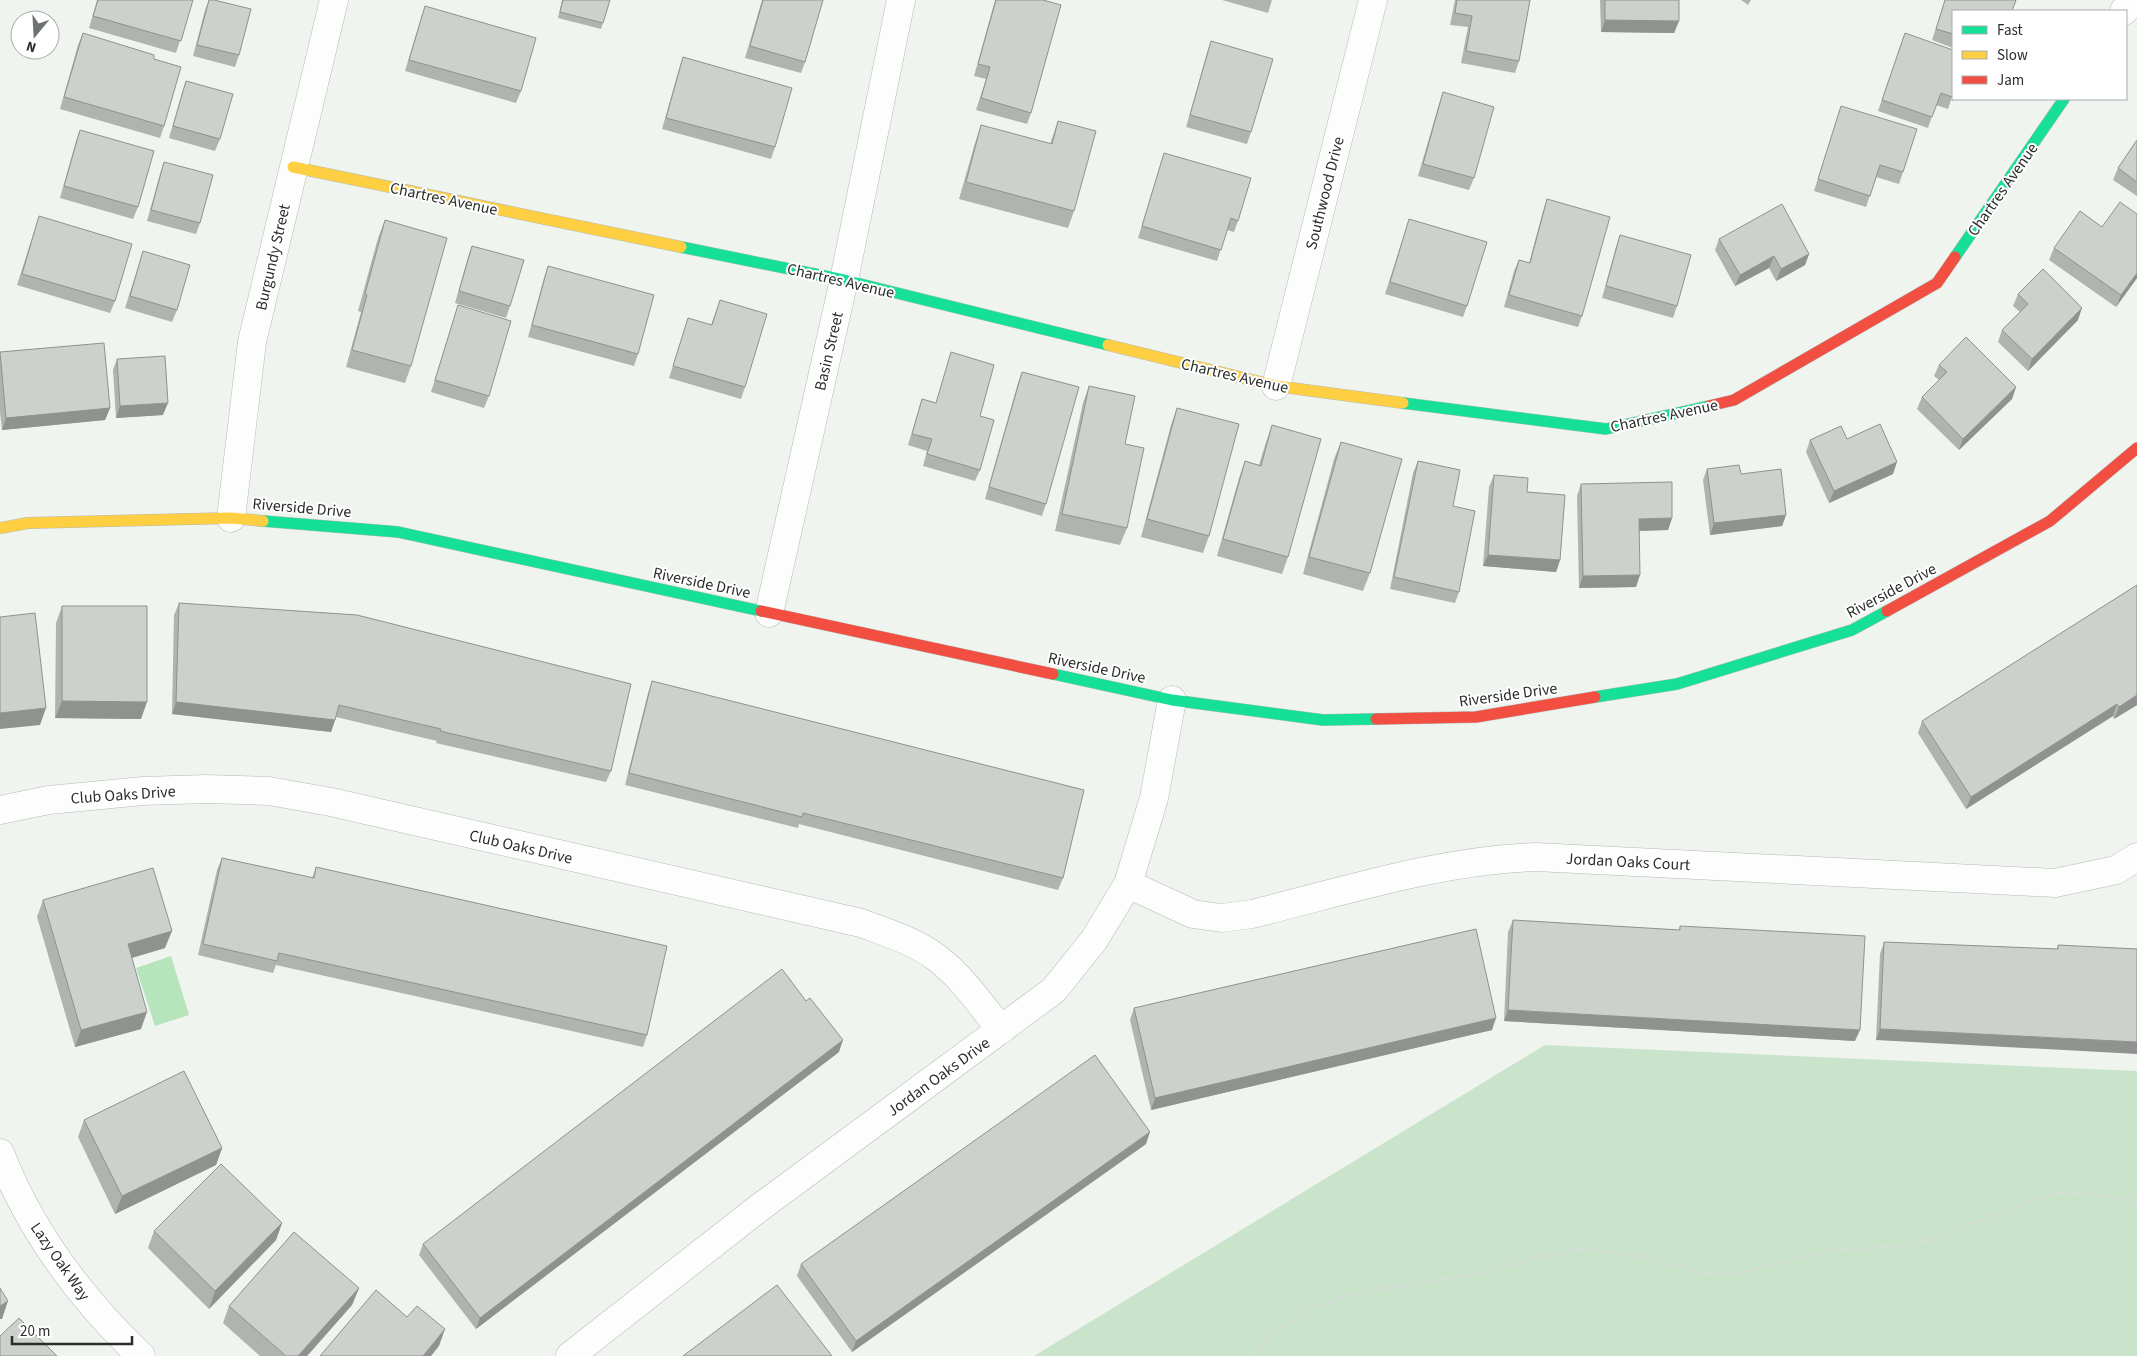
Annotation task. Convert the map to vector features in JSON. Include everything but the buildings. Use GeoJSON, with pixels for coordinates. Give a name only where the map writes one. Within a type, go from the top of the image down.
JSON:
{"type":"FeatureCollection","features":[{"type":"Feature","properties":{"kind":"street","name":"Burgundy Street"},"geometry":{"type":"LineString","coordinates":[[231,518],[252,342],[334,0]]}},
{"type":"Feature","properties":{"kind":"street","name":"Basin Street"},"geometry":{"type":"LineString","coordinates":[[768,613],[844,280],[901,0]]}},
{"type":"Feature","properties":{"kind":"street","name":"Southwood Drive"},"geometry":{"type":"LineString","coordinates":[[1276,386],[1373,0]]}},
{"type":"Feature","properties":{"kind":"street","name":"Chartres Avenue"},"geometry":{"type":"LineString","coordinates":[[293,167],[844,280],[1276,386],[1606,429],[1734,400],[1937,283],[2063,100]]}},
{"type":"Feature","properties":{"kind":"street","name":"Riverside Drive"},"geometry":{"type":"LineString","coordinates":[[0,528],[28,523],[231,518],[398,532],[1172,700],[1323,720],[1476,717],[1677,684],[1852,630],[2050,521],[2137,448]]}},
{"type":"Feature","properties":{"kind":"street","name":"Jordan Oaks Drive"},"geometry":{"type":"LineString","coordinates":[[570,1356],[758,1208],[1054,990],[1094,940],[1128,884],[1154,798],[1172,700]]}},
{"type":"Feature","properties":{"kind":"street","name":"Club Oaks Drive"},"geometry":{"type":"LineString","coordinates":[[0,810],[50,800],[143,790],[206,789],[269,792],[330,802],[861,923],[901,938],[937,958],[965,984],[1001,1030]]}},
{"type":"Feature","properties":{"kind":"street","name":"Jordan Oaks Court"},"geometry":{"type":"LineString","coordinates":[[1128,884],[1192,914],[1222,918],[1252,914],[1457,863],[1496,858],[1536,857],[2055,883],[2116,870],[2137,857]]}},
{"type":"Feature","properties":{"kind":"street","name":"Lazy Oak Way"},"geometry":{"type":"LineString","coordinates":[[0,1153],[10,1178],[46,1242],[78,1288],[120,1336],[141,1356]]}},
{"type":"Feature","properties":{"kind":"path"},"geometry":{"type":"LineString","coordinates":[[1250,1356],[1272,1336],[1316,1306],[1371,1290],[1481,1273],[1547,1254],[1583,1249],[1630,1254],[1704,1273],[1730,1275],[1828,1251],[1897,1246],[1928,1240],[2042,1198],[2066,1192],[2137,1201]]}},
{"type":"Feature","properties":{"kind":"shaded area"},"geometry":{"type":"Polygon","coordinates":[[[171,956],[189,1015],[155,1026],[136,968],[171,956]]]}},
{"type":"Feature","properties":{"kind":"shaded area"},"geometry":{"type":"Polygon","coordinates":[[[1545,1045],[2137,1071],[2137,1356],[1034,1356],[1545,1045]]]}},
{"type":"Feature","properties":{"kind":"traffic: fast"},"geometry":{"type":"LineString","coordinates":[[1955,257],[2063,100]]}},
{"type":"Feature","properties":{"kind":"traffic: fast"},"geometry":{"type":"LineString","coordinates":[[681,247],[844,280],[1108,345]]}},
{"type":"Feature","properties":{"kind":"traffic: fast"},"geometry":{"type":"LineString","coordinates":[[1403,403],[1606,429],[1709,406]]}},
{"type":"Feature","properties":{"kind":"traffic: fast"},"geometry":{"type":"LineString","coordinates":[[263,521],[398,532],[761,611]]}},
{"type":"Feature","properties":{"kind":"traffic: fast"},"geometry":{"type":"LineString","coordinates":[[1595,697],[1677,684],[1852,630],[1887,611]]}},
{"type":"Feature","properties":{"kind":"traffic: fast"},"geometry":{"type":"LineString","coordinates":[[1053,674],[1172,700],[1323,720],[1376,719]]}},
{"type":"Feature","properties":{"kind":"traffic: slow"},"geometry":{"type":"LineString","coordinates":[[293,167],[681,247]]}},
{"type":"Feature","properties":{"kind":"traffic: slow"},"geometry":{"type":"LineString","coordinates":[[1108,345],[1276,386],[1403,403]]}},
{"type":"Feature","properties":{"kind":"traffic: slow"},"geometry":{"type":"LineString","coordinates":[[0,528],[28,523],[231,518],[263,521]]}},
{"type":"Feature","properties":{"kind":"traffic: jam"},"geometry":{"type":"LineString","coordinates":[[1709,406],[1734,400],[1937,283],[1955,257]]}},
{"type":"Feature","properties":{"kind":"traffic: jam"},"geometry":{"type":"LineString","coordinates":[[1887,611],[2050,521],[2137,448]]}},
{"type":"Feature","properties":{"kind":"traffic: jam"},"geometry":{"type":"LineString","coordinates":[[761,611],[1053,674]]}},
{"type":"Feature","properties":{"kind":"traffic: jam"},"geometry":{"type":"LineString","coordinates":[[1376,719],[1476,717],[1595,697]]}}]}
